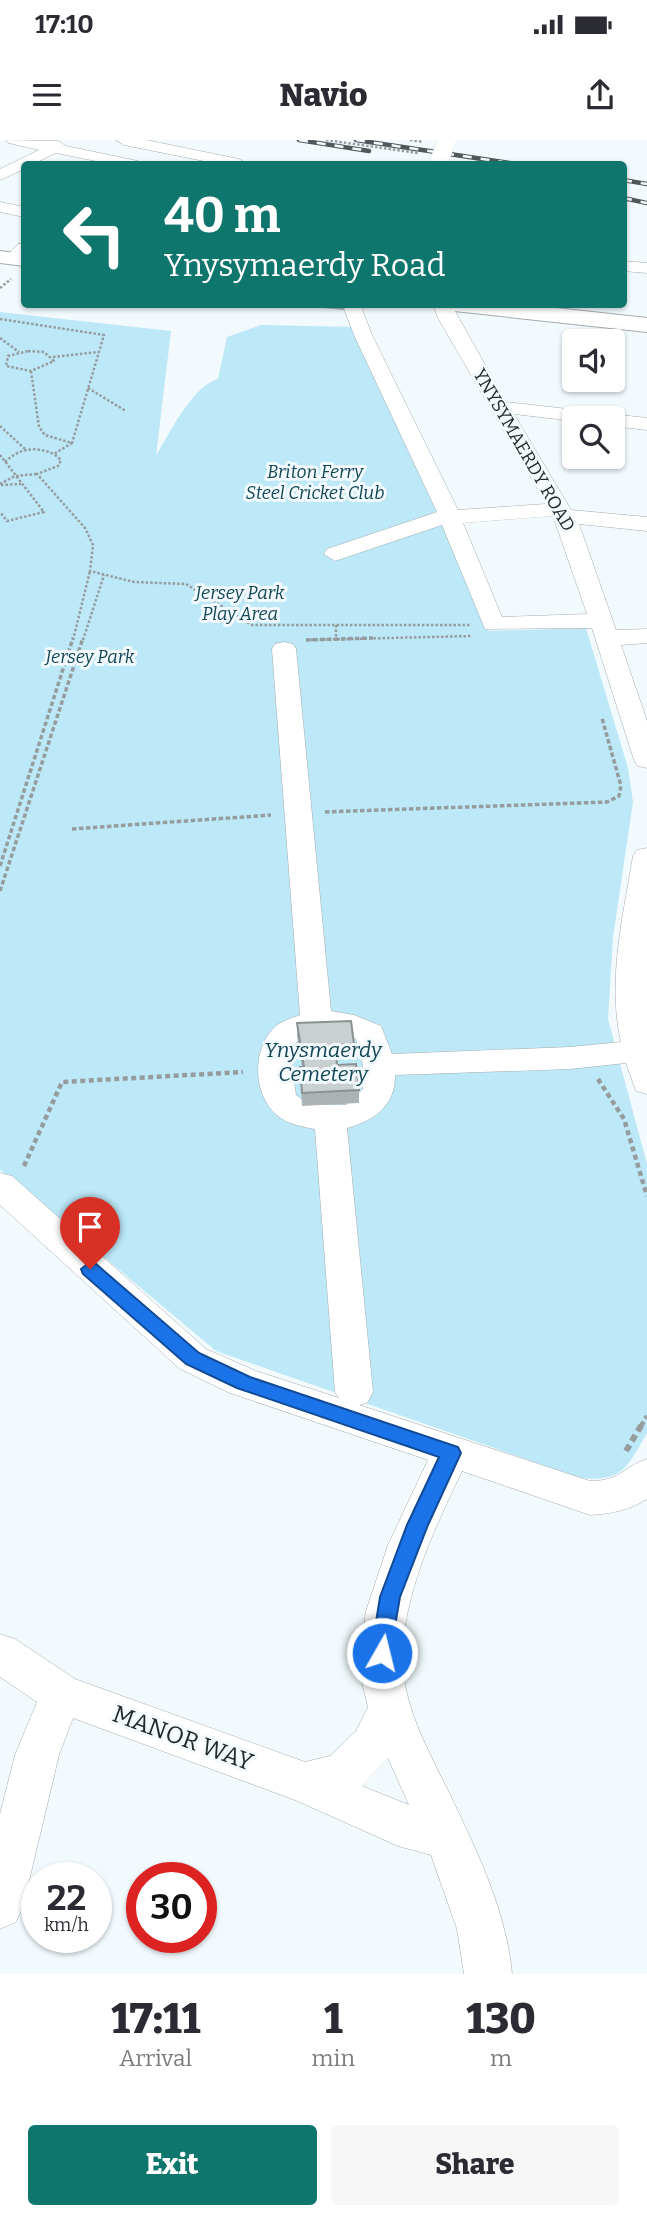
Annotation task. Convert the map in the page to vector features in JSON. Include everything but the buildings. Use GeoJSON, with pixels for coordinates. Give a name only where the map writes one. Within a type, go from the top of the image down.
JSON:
{"type":"FeatureCollection","features":[{"type":"Feature","properties":{"kind":"main road"},"geometry":{"type":"LineString","coordinates":[[491,308],[647,325]]}},
{"type":"Feature","properties":{"kind":"street"},"geometry":{"type":"LineString","coordinates":[[14,140],[117,161]]}},
{"type":"Feature","properties":{"kind":"street"},"geometry":{"type":"LineString","coordinates":[[27,161],[70,140]]}},
{"type":"Feature","properties":{"kind":"street"},"geometry":{"type":"LineString","coordinates":[[124,140],[223,161]]}},
{"type":"Feature","properties":{"kind":"street"},"geometry":{"type":"LineString","coordinates":[[439,161],[447,140]]}},
{"type":"Feature","properties":{"kind":"street"},"geometry":{"type":"LineString","coordinates":[[186,161],[197,156]]}},
{"type":"Feature","properties":{"kind":"street"},"geometry":{"type":"LineString","coordinates":[[0,175],[21,164]]}},
{"type":"Feature","properties":{"kind":"street"},"geometry":{"type":"LineString","coordinates":[[0,207],[21,211]]}},
{"type":"Feature","properties":{"kind":"street"},"geometry":{"type":"LineString","coordinates":[[627,266],[647,268]]}},
{"type":"Feature","properties":{"kind":"street"},"geometry":{"type":"LineString","coordinates":[[354,308],[363,335],[450,517],[489,630],[605,630],[647,636]]}},
{"type":"Feature","properties":{"kind":"street","name":"YNYSYMAERDY ROAD"},"geometry":{"type":"LineString","coordinates":[[443,308],[562,513],[605,630],[647,760]]}},
{"type":"Feature","properties":{"kind":"street"},"geometry":{"type":"LineString","coordinates":[[501,407],[562,414]]}},
{"type":"Feature","properties":{"kind":"street"},"geometry":{"type":"LineString","coordinates":[[625,421],[647,424]]}},
{"type":"Feature","properties":{"kind":"street"},"geometry":{"type":"LineString","coordinates":[[335,554],[431,519],[450,517],[562,513],[647,524]]}},
{"type":"Feature","properties":{"kind":"street"},"geometry":{"type":"LineString","coordinates":[[284,649],[316,1020]]}},
{"type":"Feature","properties":{"kind":"street"},"geometry":{"type":"LineString","coordinates":[[647,861],[632,951],[630,1013],[647,1083]]}},
{"type":"Feature","properties":{"kind":"street"},"geometry":{"type":"LineString","coordinates":[[316,1020],[344,1022],[370,1033],[379,1065],[379,1091],[364,1109],[342,1118],[317,1118],[289,1109],[282,1100],[275,1051],[287,1033],[316,1020]]}},
{"type":"Feature","properties":{"kind":"street"},"geometry":{"type":"LineString","coordinates":[[379,1065],[570,1058],[638,1051]]}},
{"type":"Feature","properties":{"kind":"street"},"geometry":{"type":"LineString","coordinates":[[330,1118],[354,1392]]}},
{"type":"Feature","properties":{"kind":"street"},"geometry":{"type":"LineString","coordinates":[[10,1180],[192,1359],[243,1382],[590,1499],[613,1498],[632,1491],[634,1467]]}},
{"type":"Feature","properties":{"kind":"street"},"geometry":{"type":"LineString","coordinates":[[451,1453],[418,1525],[390,1597],[382,1653],[390,1709],[447,1837],[488,1949],[488,1974]]}},
{"type":"Feature","properties":{"kind":"street","name":"MANOR WAY"},"geometry":{"type":"LineString","coordinates":[[0,1653],[61,1694],[305,1783],[398,1824],[447,1837]]}},
{"type":"Feature","properties":{"kind":"street"},"geometry":{"type":"LineString","coordinates":[[0,1906],[37,1755],[61,1694]]}},
{"type":"Feature","properties":{"kind":"street"},"geometry":{"type":"LineString","coordinates":[[305,1783],[342,1774],[371,1746],[390,1709]]}},
{"type":"Feature","properties":{"kind":"path"},"geometry":{"type":"LineString","coordinates":[[326,140],[439,161]]}},
{"type":"Feature","properties":{"kind":"path"},"geometry":{"type":"LineString","coordinates":[[0,319],[104,335],[72,443],[54,454]]}},
{"type":"Feature","properties":{"kind":"path"},"geometry":{"type":"LineString","coordinates":[[0,338],[19,352]]}},
{"type":"Feature","properties":{"kind":"path"},"geometry":{"type":"LineString","coordinates":[[53,357],[47,367],[31,371],[16,370],[2,364],[8,356],[19,352],[44,352],[53,357],[99,352]]}},
{"type":"Feature","properties":{"kind":"path"},"geometry":{"type":"LineString","coordinates":[[31,371],[39,427],[45,435],[72,443]]}},
{"type":"Feature","properties":{"kind":"path"},"geometry":{"type":"LineString","coordinates":[[88,388],[127,411]]}},
{"type":"Feature","properties":{"kind":"path"},"geometry":{"type":"LineString","coordinates":[[0,426],[26,449]]}},
{"type":"Feature","properties":{"kind":"path"},"geometry":{"type":"LineString","coordinates":[[0,485],[15,476],[37,474],[58,466],[61,460],[54,454],[26,449],[15,453],[5,462]]}},
{"type":"Feature","properties":{"kind":"path"},"geometry":{"type":"LineString","coordinates":[[0,455],[44,512],[8,521],[0,512]]}},
{"type":"Feature","properties":{"kind":"path"},"geometry":{"type":"LineString","coordinates":[[0,866],[70,652],[90,571],[93,545],[85,528],[37,474]]}},
{"type":"Feature","properties":{"kind":"path"},"geometry":{"type":"LineString","coordinates":[[0,485],[21,484]]}},
{"type":"Feature","properties":{"kind":"path"},"geometry":{"type":"LineString","coordinates":[[90,571],[134,582],[186,584],[252,625],[489,630]]}},
{"type":"Feature","properties":{"kind":"path"},"geometry":{"type":"LineString","coordinates":[[0,891],[104,575]]}},
{"type":"Feature","properties":{"kind":"path"},"geometry":{"type":"LineString","coordinates":[[336,625],[336,640]]}},
{"type":"Feature","properties":{"kind":"path"},"geometry":{"type":"LineString","coordinates":[[284,649],[295,641],[489,630]]}},
{"type":"Feature","properties":{"kind":"path"},"geometry":{"type":"LineString","coordinates":[[72,829],[298,813],[607,802],[619,796],[621,786],[600,710]]}},
{"type":"Feature","properties":{"kind":"path"},"geometry":{"type":"LineString","coordinates":[[570,1058],[593,1073],[626,1119],[647,1196]]}},
{"type":"Feature","properties":{"kind":"path"},"geometry":{"type":"LineString","coordinates":[[10,1180],[62,1082],[276,1070]]}},
{"type":"Feature","properties":{"kind":"path"},"geometry":{"type":"LineString","coordinates":[[634,1467],[647,1416]]}},
{"type":"Feature","properties":{"kind":"green space","name":"Ynysmaerdy Cemetery"},"geometry":{"type":"Polygon","coordinates":[[[0,312],[171,331],[156,456],[191,400],[209,383],[218,379],[227,337],[261,325],[355,327],[476,591],[489,631],[586,628],[628,768],[633,802],[613,937],[608,1019],[647,1164],[647,1433],[623,1470],[606,1477],[580,1478],[216,1351],[0,1170],[0,312]]]}},
{"type":"Feature","properties":{"kind":"railway"},"geometry":{"type":"LineString","coordinates":[[299,140],[369,151]]}},
{"type":"Feature","properties":{"kind":"railway"},"geometry":{"type":"LineString","coordinates":[[356,140],[496,161]]}},
{"type":"Feature","properties":{"kind":"railway"},"geometry":{"type":"LineString","coordinates":[[627,181],[647,184]]}},
{"type":"Feature","properties":{"kind":"railway"},"geometry":{"type":"LineString","coordinates":[[627,199],[647,203]]}},
{"type":"Feature","properties":{"kind":"route"},"geometry":{"type":"LineString","coordinates":[[90,1269],[192,1359],[243,1382],[451,1453],[418,1525],[390,1597],[382,1653]]}},
{"type":"Feature","properties":{"kind":"park label","name":"Briton Ferry Steel Cricket Club"},"geometry":{"type":"Point","coordinates":[315,482]}},
{"type":"Feature","properties":{"kind":"park label","name":"Jersey Park Play Area"},"geometry":{"type":"Point","coordinates":[240,603]}},
{"type":"Feature","properties":{"kind":"park label","name":"Jersey Park"},"geometry":{"type":"Point","coordinates":[90,657]}}]}
